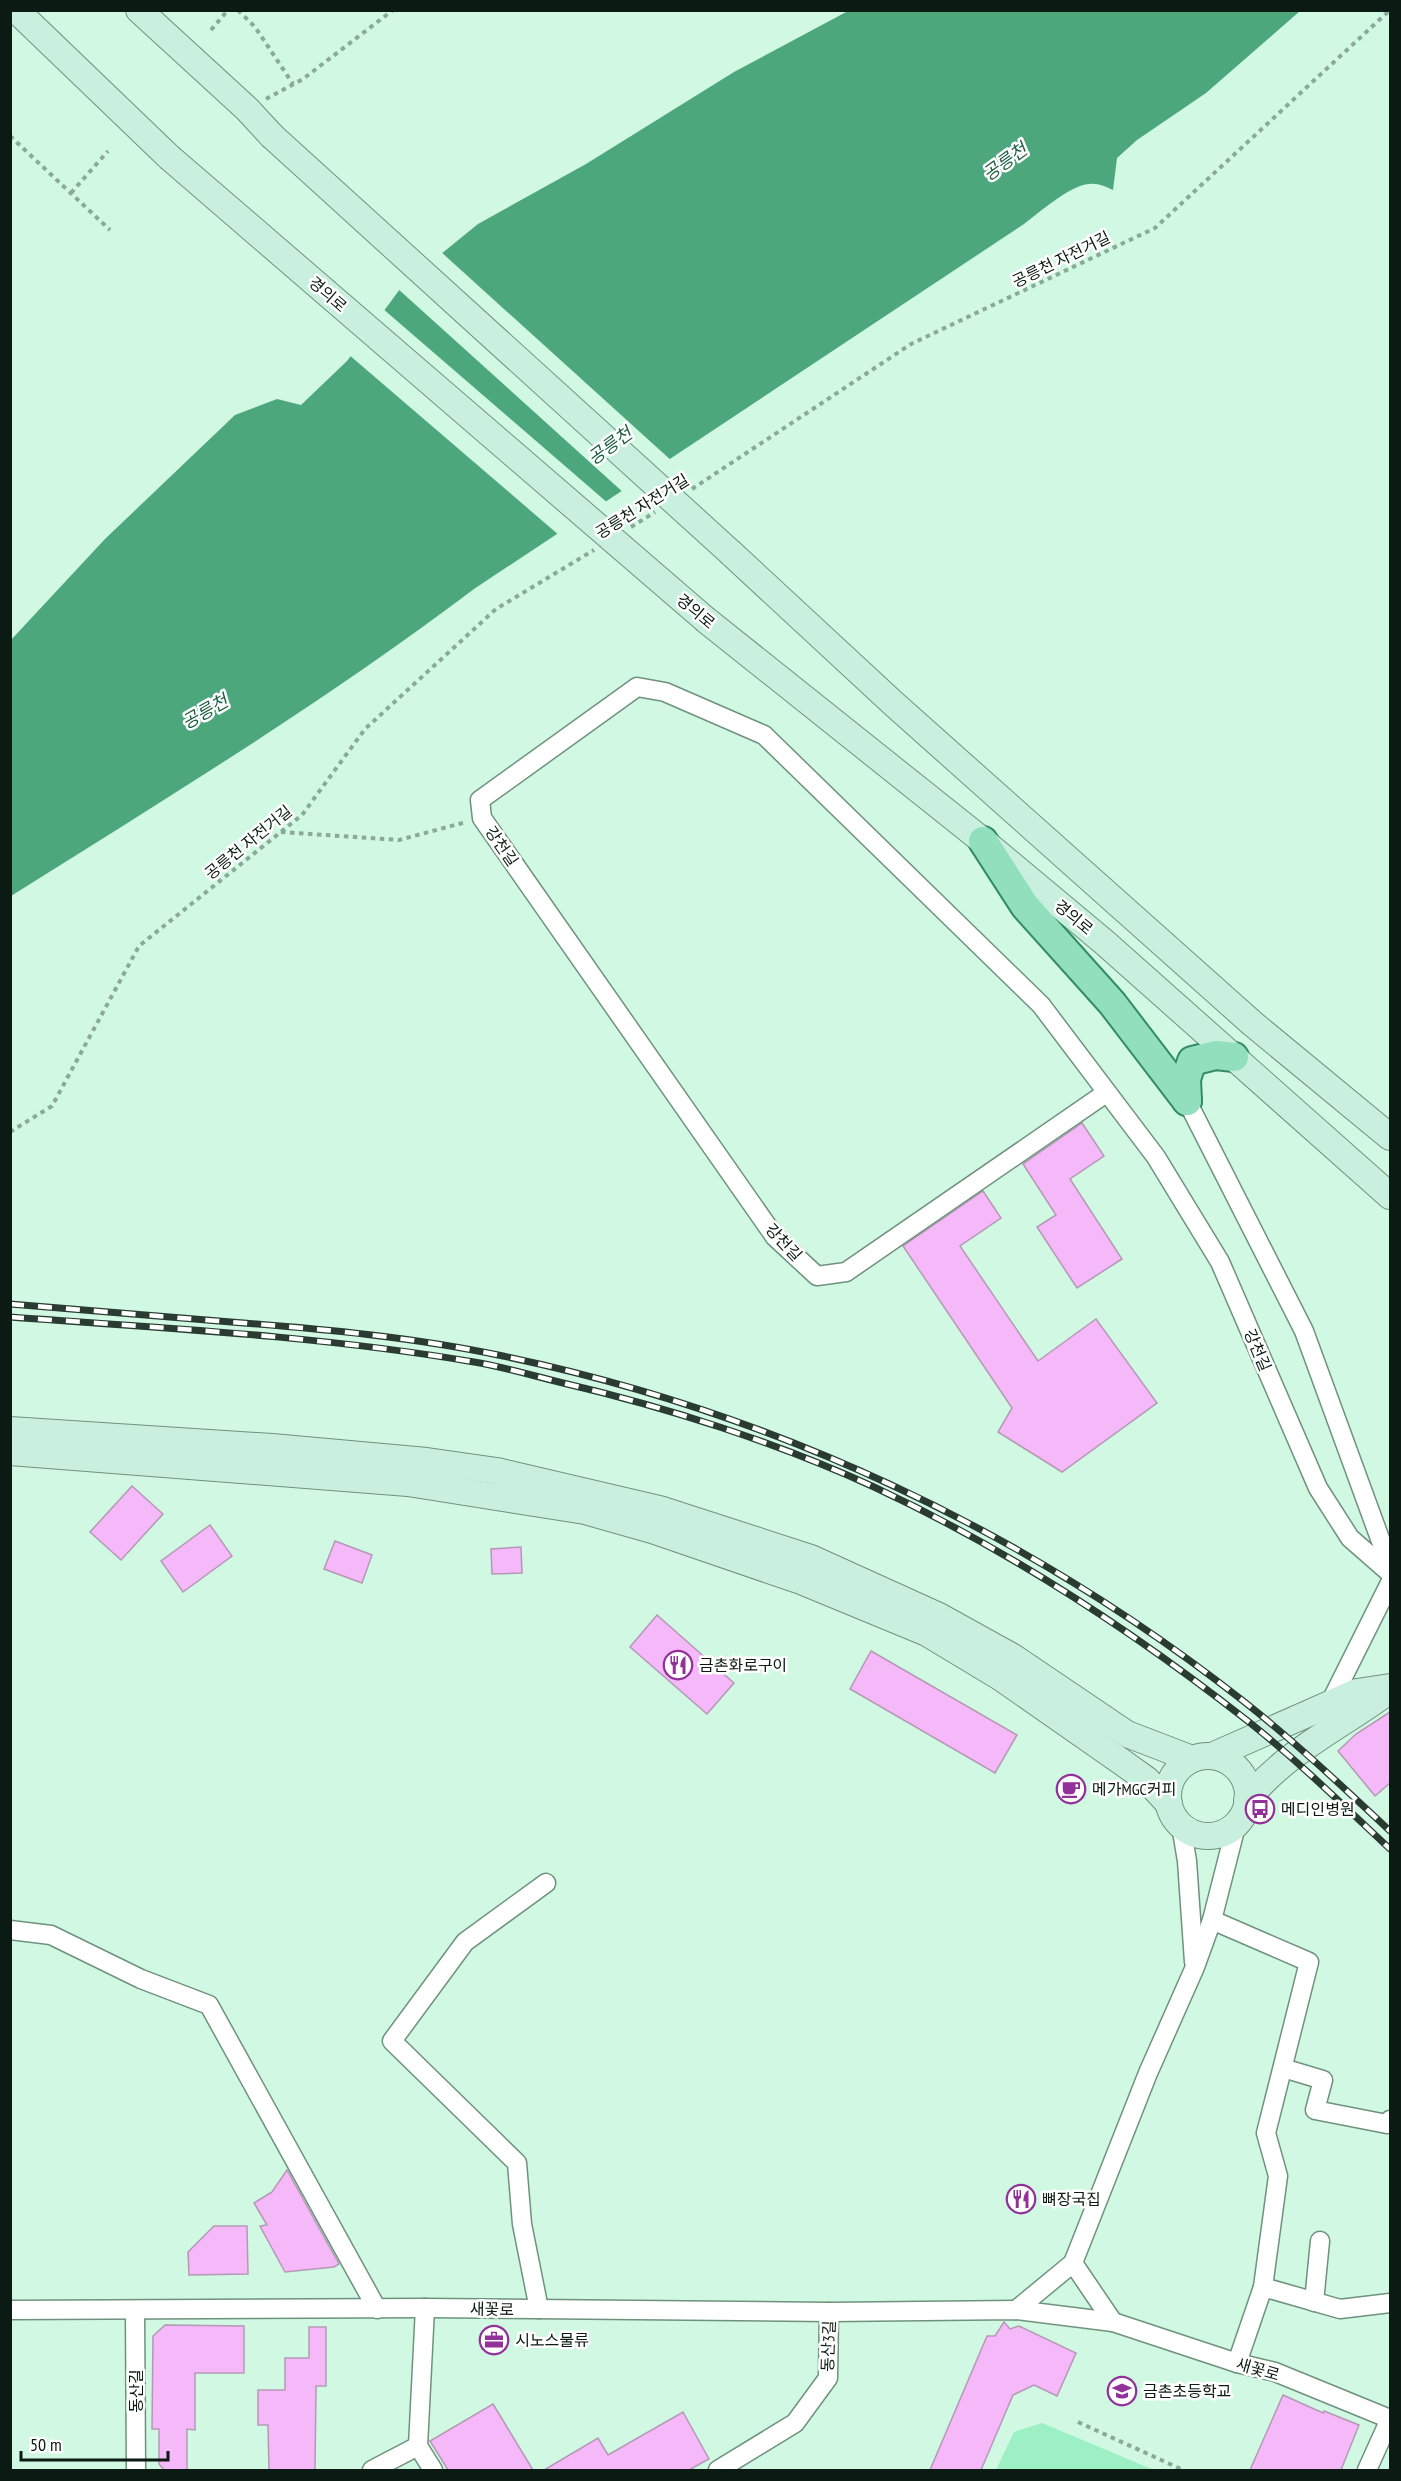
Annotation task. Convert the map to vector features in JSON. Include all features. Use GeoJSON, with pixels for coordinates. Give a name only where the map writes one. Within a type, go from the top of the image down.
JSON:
{"type":"FeatureCollection","features":[{"type":"Feature","properties":{"kind":"main road","name":"경의로"},"geometry":{"type":"LineString","coordinates":[[16,10],[169,157],[706,620],[983,841],[1104,942],[1390,1196]]}},
{"type":"Feature","properties":{"kind":"main road"},"geometry":{"type":"LineString","coordinates":[[139,10],[247,109],[272,136],[903,711],[1253,1024],[1390,1137]]}},
{"type":"Feature","properties":{"kind":"main road"},"geometry":{"type":"LineString","coordinates":[[10,28],[56,50]]}},
{"type":"Feature","properties":{"kind":"main road"},"geometry":{"type":"LineString","coordinates":[[983,841],[1025,906],[1112,1003],[1187,1101]]}},
{"type":"Feature","properties":{"kind":"main road"},"geometry":{"type":"LineString","coordinates":[[1187,1101],[1186,1079],[1192,1061],[1216,1055],[1234,1057]]}},
{"type":"Feature","properties":{"kind":"main road"},"geometry":{"type":"LineString","coordinates":[[10,1430],[272,1447],[428,1461],[497,1471],[663,1510],[811,1558],[939,1616],[1013,1657],[1127,1734],[1202,1758],[1224,1759],[1242,1776],[1247,1788],[1242,1811]]}},
{"type":"Feature","properties":{"kind":"main road"},"geometry":{"type":"LineString","coordinates":[[10,1452],[408,1483],[585,1511],[652,1530],[801,1581],[927,1633],[1000,1677],[1147,1780],[1175,1814],[1197,1834],[1216,1835],[1227,1830],[1264,1779],[1285,1761],[1390,1688]]}},
{"type":"Feature","properties":{"kind":"main road"},"geometry":{"type":"LineString","coordinates":[[1175,1814],[1168,1793],[1175,1773],[1202,1758],[1330,1703],[1358,1692],[1390,1688]]}},
{"type":"Feature","properties":{"kind":"street","name":"강천길"},"geometry":{"type":"LineString","coordinates":[[1106,1093],[846,1272],[817,1276],[775,1237],[482,818],[480,800],[637,687],[665,692],[764,735],[1041,1005],[1156,1157],[1220,1262],[1317,1488],[1350,1538],[1390,1573]]}},
{"type":"Feature","properties":{"kind":"street"},"geometry":{"type":"LineString","coordinates":[[1187,1101],[1304,1331],[1390,1566]]}},
{"type":"Feature","properties":{"kind":"street"},"geometry":{"type":"LineString","coordinates":[[1330,1703],[1390,1583]]}},
{"type":"Feature","properties":{"kind":"street"},"geometry":{"type":"LineString","coordinates":[[1016,2310],[1073,2263],[1148,2073],[1195,1967],[1212,1920],[1242,1811]]}},
{"type":"Feature","properties":{"kind":"street"},"geometry":{"type":"LineString","coordinates":[[1175,1814],[1187,1861],[1195,1967]]}},
{"type":"Feature","properties":{"kind":"street"},"geometry":{"type":"LineString","coordinates":[[539,2309],[522,2224],[517,2163],[392,2041],[465,1942],[546,1883]]}},
{"type":"Feature","properties":{"kind":"street"},"geometry":{"type":"LineString","coordinates":[[1212,1920],[1309,1962],[1266,2133],[1278,2176],[1263,2288],[1237,2363]]}},
{"type":"Feature","properties":{"kind":"street"},"geometry":{"type":"LineString","coordinates":[[10,1930],[51,1935],[141,1979],[209,2005],[377,2308]]}},
{"type":"Feature","properties":{"kind":"street"},"geometry":{"type":"LineString","coordinates":[[1283,2068],[1323,2080],[1315,2110],[1387,2124],[1390,2120]]}},
{"type":"Feature","properties":{"kind":"street"},"geometry":{"type":"LineString","coordinates":[[1314,2302],[1320,2241]]}},
{"type":"Feature","properties":{"kind":"street"},"geometry":{"type":"LineString","coordinates":[[1073,2263],[1118,2324]]}},
{"type":"Feature","properties":{"kind":"street"},"geometry":{"type":"LineString","coordinates":[[1263,2288],[1340,2309],[1390,2303]]}},
{"type":"Feature","properties":{"kind":"street"},"geometry":{"type":"LineString","coordinates":[[424,2308],[418,2446],[434,2470]]}},
{"type":"Feature","properties":{"kind":"street","name":"새꽃로"},"geometry":{"type":"LineString","coordinates":[[10,2310],[424,2308],[829,2312],[1016,2310],[1118,2324],[1237,2363],[1275,2372],[1390,2419]]}},
{"type":"Feature","properties":{"kind":"street","name":"동산길"},"geometry":{"type":"LineString","coordinates":[[135,2311],[136,2470]]}},
{"type":"Feature","properties":{"kind":"street","name":"동산3길"},"geometry":{"type":"LineString","coordinates":[[718,2470],[795,2423],[828,2378],[829,2312]]}},
{"type":"Feature","properties":{"kind":"street"},"geometry":{"type":"LineString","coordinates":[[1367,2470],[1390,2419]]}},
{"type":"Feature","properties":{"kind":"street"},"geometry":{"type":"LineString","coordinates":[[372,2470],[418,2446]]}},
{"type":"Feature","properties":{"kind":"path"},"geometry":{"type":"LineString","coordinates":[[211,30],[228,10]]}},
{"type":"Feature","properties":{"kind":"path"},"geometry":{"type":"LineString","coordinates":[[238,10],[255,27],[293,84]]}},
{"type":"Feature","properties":{"kind":"path"},"geometry":{"type":"LineString","coordinates":[[247,109],[293,84],[393,10]]}},
{"type":"Feature","properties":{"kind":"path","name":"공릉천 자전거길"},"geometry":{"type":"LineString","coordinates":[[688,491],[911,344],[1155,228],[1390,10]]}},
{"type":"Feature","properties":{"kind":"path"},"geometry":{"type":"LineString","coordinates":[[10,136],[110,230]]}},
{"type":"Feature","properties":{"kind":"path"},"geometry":{"type":"LineString","coordinates":[[71,194],[108,150]]}},
{"type":"Feature","properties":{"kind":"path","name":"공릉천 자전거길"},"geometry":{"type":"LineString","coordinates":[[628,529],[658,510]]}},
{"type":"Feature","properties":{"kind":"path","name":"공릉천 자전거길"},"geometry":{"type":"LineString","coordinates":[[10,1132],[52,1106],[139,946],[302,815],[364,729],[496,609],[597,547]]}},
{"type":"Feature","properties":{"kind":"path"},"geometry":{"type":"LineString","coordinates":[[281,832],[399,840],[482,818]]}},
{"type":"Feature","properties":{"kind":"path"},"geometry":{"type":"LineString","coordinates":[[1078,2422],[1183,2470]]}},
{"type":"Feature","properties":{"kind":"shaded area"},"geometry":{"type":"Polygon","coordinates":[[[1042,2423],[1154,2470],[996,2470],[1014,2432],[1042,2423]]]}},
{"type":"Feature","properties":{"kind":"water","name":"공릉천"},"geometry":{"type":"Polygon","coordinates":[[[848,11],[1300,11],[1206,93],[1137,140],[1117,158],[1113,190],[1090,184],[1082,185],[1065,194],[1024,224],[474,589],[304,710],[11,896],[10,641],[105,539],[235,415],[277,399],[301,405],[347,361],[403,285],[478,224],[586,164],[734,72],[848,11]]]}},
{"type":"Feature","properties":{"kind":"pier"},"geometry":{"type":"Polygon","coordinates":[[[440,251],[673,462],[625,494],[397,288],[440,251]]]}},
{"type":"Feature","properties":{"kind":"pier"},"geometry":{"type":"Polygon","coordinates":[[[382,308],[609,504],[560,536],[348,354],[382,308]]]}},
{"type":"Feature","properties":{"kind":"building"},"geometry":{"type":"Polygon","coordinates":[[[1082,1123],[1104,1156],[1070,1179],[1122,1259],[1077,1288],[1037,1227],[1056,1215],[1023,1164],[1082,1123]]]}},
{"type":"Feature","properties":{"kind":"building"},"geometry":{"type":"Polygon","coordinates":[[[983,1191],[1001,1218],[960,1246],[1038,1361],[1096,1319],[1157,1403],[1062,1472],[998,1432],[1012,1408],[903,1246],[983,1191]]]}},
{"type":"Feature","properties":{"kind":"building"},"geometry":{"type":"Polygon","coordinates":[[[132,1486],[163,1514],[121,1560],[90,1532],[132,1486]]]}},
{"type":"Feature","properties":{"kind":"building"},"geometry":{"type":"Polygon","coordinates":[[[210,1525],[232,1556],[183,1592],[161,1561],[210,1525]]]}},
{"type":"Feature","properties":{"kind":"building"},"geometry":{"type":"Polygon","coordinates":[[[335,1541],[372,1555],[362,1583],[324,1569],[335,1541]]]}},
{"type":"Feature","properties":{"kind":"building"},"geometry":{"type":"Polygon","coordinates":[[[521,1547],[522,1573],[492,1574],[491,1549],[521,1547]]]}},
{"type":"Feature","properties":{"kind":"building"},"geometry":{"type":"Polygon","coordinates":[[[657,1615],[734,1683],[707,1714],[630,1647],[657,1615]]]}},
{"type":"Feature","properties":{"kind":"building"},"geometry":{"type":"Polygon","coordinates":[[[871,1651],[1017,1735],[995,1773],[850,1689],[871,1651]]]}},
{"type":"Feature","properties":{"kind":"building"},"geometry":{"type":"Polygon","coordinates":[[[1390,1712],[1390,1783],[1375,1796],[1338,1751],[1356,1734],[1390,1712]]]}},
{"type":"Feature","properties":{"kind":"building"},"geometry":{"type":"Polygon","coordinates":[[[287,2170],[339,2264],[334,2267],[285,2272],[260,2226],[267,2225],[254,2203],[272,2192],[287,2170]]]}},
{"type":"Feature","properties":{"kind":"building"},"geometry":{"type":"Polygon","coordinates":[[[214,2226],[247,2226],[248,2274],[189,2275],[188,2252],[214,2226]]]}},
{"type":"Feature","properties":{"kind":"building"},"geometry":{"type":"Polygon","coordinates":[[[1004,2322],[1010,2329],[1019,2326],[1076,2353],[1057,2396],[1034,2385],[1013,2395],[981,2470],[930,2470],[987,2336],[995,2336],[1004,2322]]]}},
{"type":"Feature","properties":{"kind":"building"},"geometry":{"type":"Polygon","coordinates":[[[165,2325],[244,2326],[244,2373],[195,2373],[195,2430],[187,2429],[187,2470],[164,2470],[159,2464],[159,2429],[152,2429],[153,2336],[165,2325]]]}},
{"type":"Feature","properties":{"kind":"building"},"geometry":{"type":"Polygon","coordinates":[[[309,2327],[326,2327],[326,2386],[316,2386],[315,2470],[269,2470],[268,2425],[258,2425],[258,2390],[285,2390],[285,2358],[309,2358],[309,2327]]]}},
{"type":"Feature","properties":{"kind":"building"},"geometry":{"type":"Polygon","coordinates":[[[1283,2395],[1323,2413],[1324,2411],[1359,2425],[1341,2470],[1250,2470],[1283,2395]]]}},
{"type":"Feature","properties":{"kind":"building"},"geometry":{"type":"Polygon","coordinates":[[[493,2404],[533,2470],[448,2470],[430,2441],[493,2404]]]}},
{"type":"Feature","properties":{"kind":"building"},"geometry":{"type":"Polygon","coordinates":[[[683,2412],[709,2459],[689,2470],[544,2470],[598,2438],[608,2455],[683,2412]]]}},
{"type":"Feature","properties":{"kind":"railway"},"geometry":{"type":"LineString","coordinates":[[10,1304],[333,1331],[469,1349],[603,1380],[701,1409],[798,1445],[892,1485],[984,1531],[1073,1582],[1159,1639],[1242,1700],[1299,1748],[1390,1831]]}},
{"type":"Feature","properties":{"kind":"railway"},"geometry":{"type":"LineString","coordinates":[[10,1317],[301,1339],[474,1362],[642,1403],[761,1441],[837,1471],[924,1511],[1068,1594],[1160,1656],[1249,1722],[1321,1784],[1390,1849]]}},
{"type":"Feature","properties":{"kind":"place","name":"금촌화로구이"},"geometry":{"type":"Point","coordinates":[678,1665]}},
{"type":"Feature","properties":{"kind":"place","name":"메가MGC커피"},"geometry":{"type":"Point","coordinates":[1071,1789]}},
{"type":"Feature","properties":{"kind":"place","name":"메디인병원"},"geometry":{"type":"Point","coordinates":[1260,1809]}},
{"type":"Feature","properties":{"kind":"place","name":"뼈장국집"},"geometry":{"type":"Point","coordinates":[1021,2199]}},
{"type":"Feature","properties":{"kind":"place","name":"시노스물류"},"geometry":{"type":"Point","coordinates":[494,2340]}},
{"type":"Feature","properties":{"kind":"place","name":"금촌초등학교"},"geometry":{"type":"Point","coordinates":[1122,2391]}}]}
